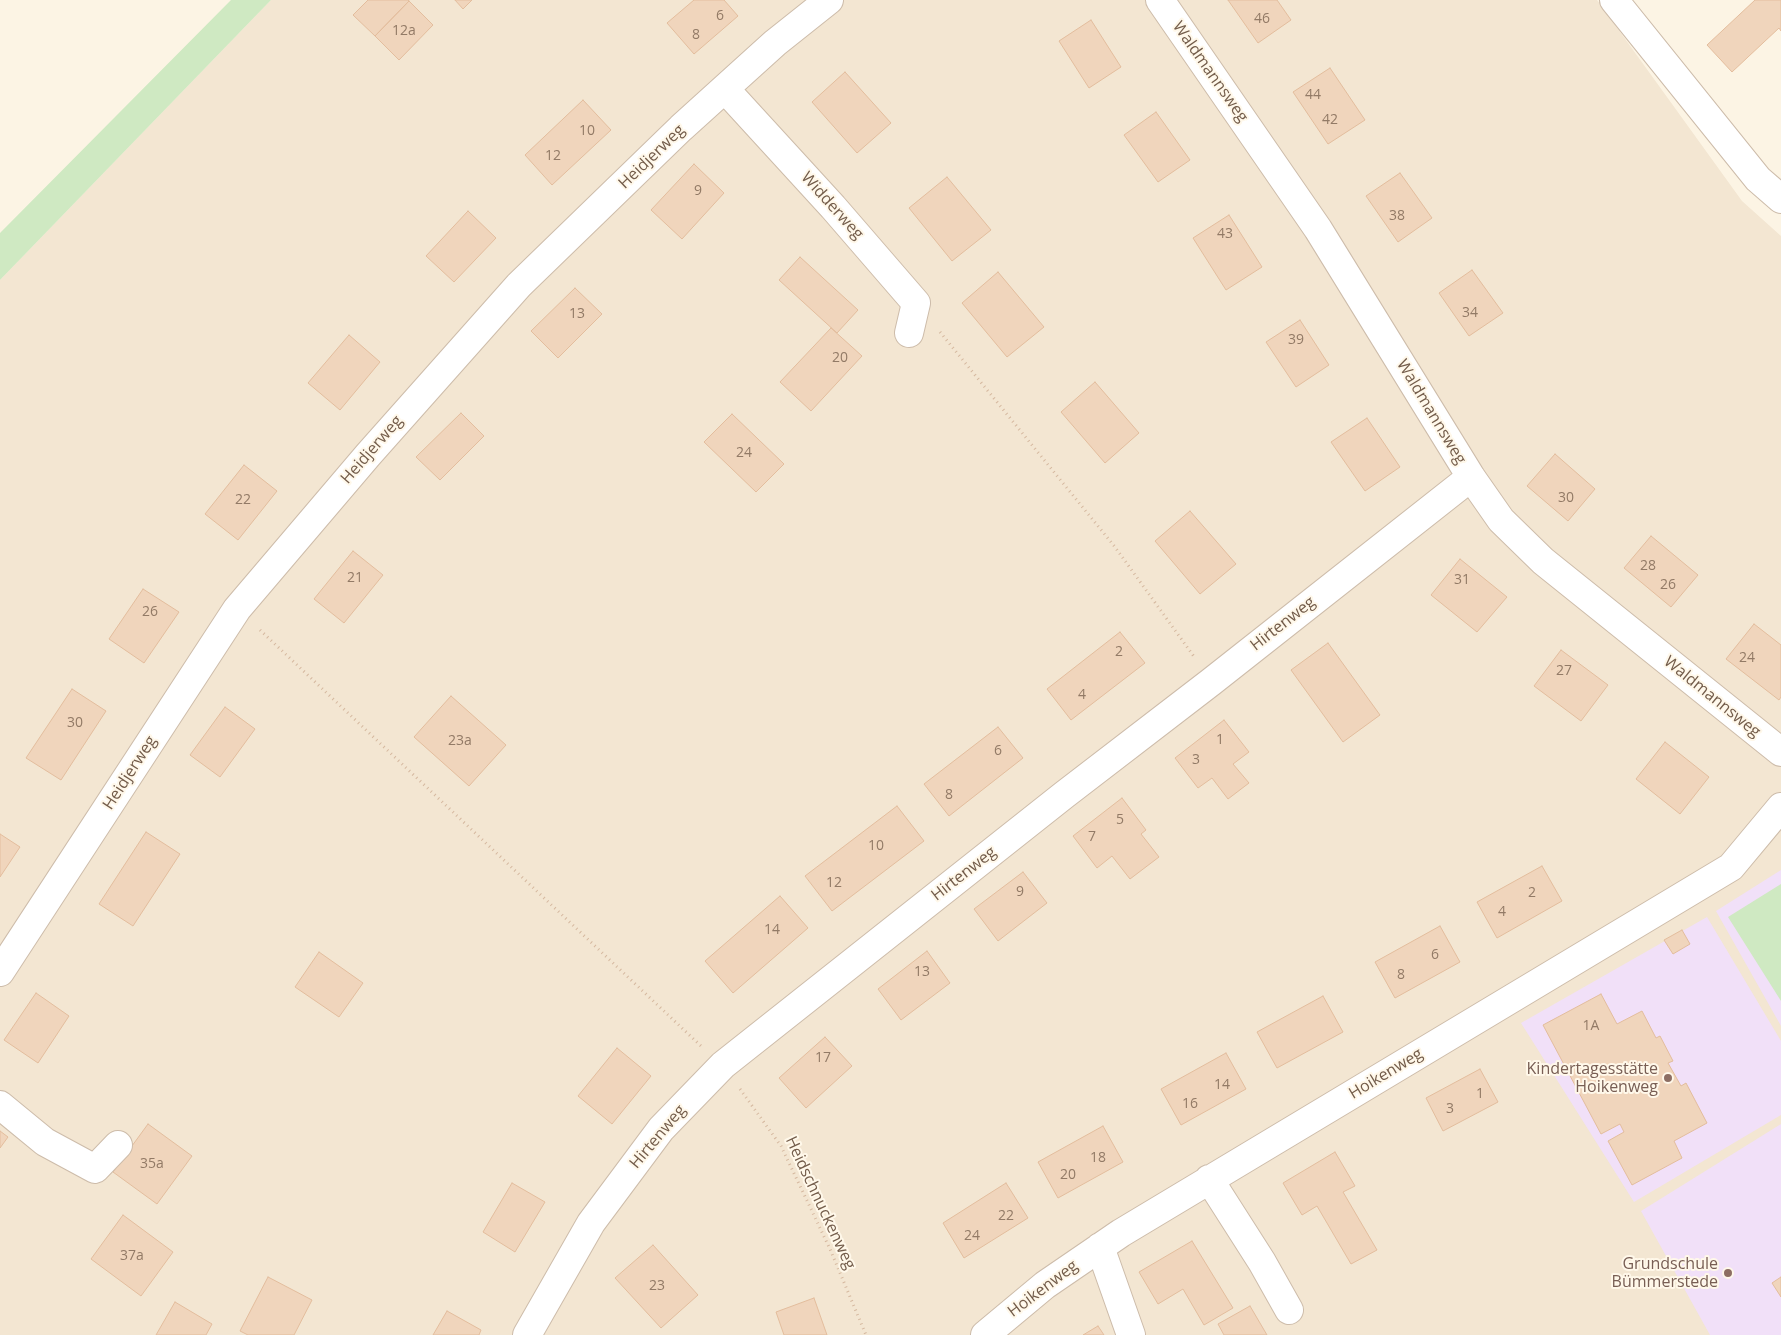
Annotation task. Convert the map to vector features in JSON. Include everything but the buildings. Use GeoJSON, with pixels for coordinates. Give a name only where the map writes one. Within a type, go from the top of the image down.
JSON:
{"type":"FeatureCollection","features":[{"type":"Feature","properties":{"kind":"street","name":"Heidjerweg"},"geometry":{"type":"LineString","coordinates":[[0,972],[237,610],[368,455],[519,285],[674,135],[775,43],[829,0]]}},
{"type":"Feature","properties":{"kind":"street","name":"Waldmannsweg"},"geometry":{"type":"LineString","coordinates":[[1160,0],[1318,229],[1471,477],[1502,520],[1543,561],[1781,752]]}},
{"type":"Feature","properties":{"kind":"street"},"geometry":{"type":"LineString","coordinates":[[1614,0],[1758,179],[1781,199]]}},
{"type":"Feature","properties":{"kind":"street","name":"Widderweg"},"geometry":{"type":"LineString","coordinates":[[725,89],[833,206],[916,303]]}},
{"type":"Feature","properties":{"kind":"street"},"geometry":{"type":"LineString","coordinates":[[909,333],[916,303]]}},
{"type":"Feature","properties":{"kind":"street","name":"Hirtenweg"},"geometry":{"type":"LineString","coordinates":[[527,1335],[591,1223],[661,1129],[723,1065],[1064,795],[1212,682],[1471,477]]}},
{"type":"Feature","properties":{"kind":"street","name":"Hoikenweg"},"geometry":{"type":"LineString","coordinates":[[984,1335],[1045,1285],[1100,1247],[1209,1179],[1732,867],[1781,807]]}},
{"type":"Feature","properties":{"kind":"street"},"geometry":{"type":"LineString","coordinates":[[0,1105],[45,1142],[94,1169],[118,1145]]}},
{"type":"Feature","properties":{"kind":"street"},"geometry":{"type":"LineString","coordinates":[[1209,1179],[1262,1262],[1289,1310]]}},
{"type":"Feature","properties":{"kind":"street"},"geometry":{"type":"LineString","coordinates":[[1100,1247],[1131,1335]]}},
{"type":"Feature","properties":{"kind":"path"},"geometry":{"type":"LineString","coordinates":[[916,303],[1115,547],[1212,682]]}},
{"type":"Feature","properties":{"kind":"path","name":"Heidschnuckenweg"},"geometry":{"type":"LineString","coordinates":[[237,610],[283,651],[723,1065],[781,1146],[830,1250],[866,1335]]}},
{"type":"Feature","properties":{"kind":"shaded area"},"geometry":{"type":"Polygon","coordinates":[[[271,0],[1597,0],[1742,201],[1781,236],[1781,1335],[0,1335],[0,280],[271,0]]]}},
{"type":"Feature","properties":{"kind":"shaded area"},"geometry":{"type":"Polygon","coordinates":[[[1781,870],[1781,1026],[1716,911],[1781,870]]]}},
{"type":"Feature","properties":{"kind":"shaded area","name":"Kindertagesstätte Hoikenweg"},"geometry":{"type":"Polygon","coordinates":[[[1707,917],[1781,1041],[1781,1115],[1634,1202],[1521,1023],[1707,917]]]}},
{"type":"Feature","properties":{"kind":"shaded area","name":"Grundschule Bümmerstede"},"geometry":{"type":"Polygon","coordinates":[[[1781,1124],[1781,1335],[1710,1335],[1641,1211],[1781,1124]]]}},
{"type":"Feature","properties":{"kind":"green space"},"geometry":{"type":"Polygon","coordinates":[[[231,0],[271,0],[0,280],[0,233],[231,0]]]}},
{"type":"Feature","properties":{"kind":"green space"},"geometry":{"type":"Polygon","coordinates":[[[1781,884],[1781,1001],[1728,917],[1781,884]]]}},
{"type":"Feature","properties":{"kind":"place","name":"Kindertagesstätte Hoikenweg"},"geometry":{"type":"Point","coordinates":[1668,1078]}},
{"type":"Feature","properties":{"kind":"place","name":"Grundschule Bümmerstede"},"geometry":{"type":"Point","coordinates":[1728,1273]}}]}
